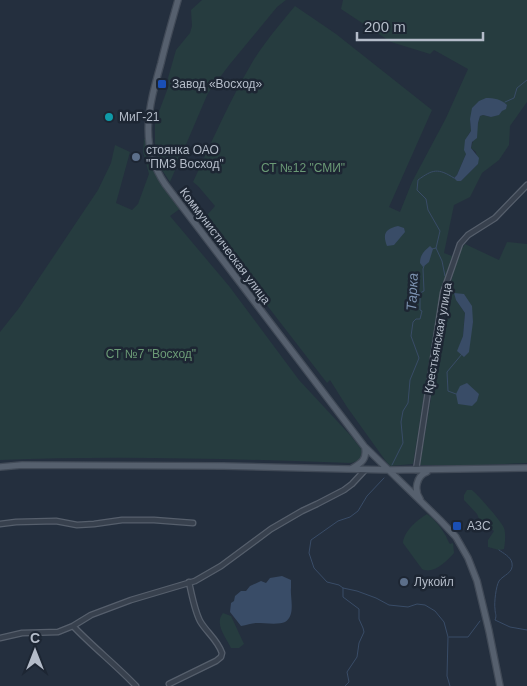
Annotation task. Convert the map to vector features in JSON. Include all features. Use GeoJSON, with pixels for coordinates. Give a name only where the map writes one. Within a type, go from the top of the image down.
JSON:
{"type":"FeatureCollection","features":[{"type":"Feature","properties":{"kind":"main road","name":"Коммунистическая улица"},"geometry":{"type":"LineString","coordinates":[[178,0],[151,100],[148,137],[154,166],[160,178],[364,446],[456,537],[464,549],[477,581],[500,686]]}},
{"type":"Feature","properties":{"kind":"main road"},"geometry":{"type":"LineString","coordinates":[[350,469],[358,465],[366,456],[364,446]]}},
{"type":"Feature","properties":{"kind":"main road"},"geometry":{"type":"LineString","coordinates":[[0,467],[22,465],[223,466],[365,470],[527,468]]}},
{"type":"Feature","properties":{"kind":"main road"},"geometry":{"type":"LineString","coordinates":[[426,507],[418,496],[417,484],[418,479],[423,473],[431,470]]}},
{"type":"Feature","properties":{"kind":"street","name":"Крестьянская улица"},"geometry":{"type":"LineString","coordinates":[[416,470],[443,294],[460,244],[468,235],[495,218],[527,185]]}},
{"type":"Feature","properties":{"kind":"street"},"geometry":{"type":"LineString","coordinates":[[0,638],[22,633],[58,632],[73,626],[91,615],[194,581],[221,566],[270,528],[344,490],[365,470]]}},
{"type":"Feature","properties":{"kind":"street"},"geometry":{"type":"LineString","coordinates":[[0,524],[56,522],[77,525],[122,520],[193,523]]}},
{"type":"Feature","properties":{"kind":"street"},"geometry":{"type":"LineString","coordinates":[[169,684],[216,660],[221,657],[222,653],[215,638],[200,620],[189,582]]}},
{"type":"Feature","properties":{"kind":"street"},"geometry":{"type":"LineString","coordinates":[[73,626],[136,686]]}},
{"type":"Feature","properties":{"kind":"green space"},"geometry":{"type":"Polygon","coordinates":[[[202,0],[286,0],[277,7],[208,93],[170,182],[160,167],[155,147],[155,122],[169,85],[168,78],[176,50],[190,33],[192,26],[191,10],[202,0]]]}},
{"type":"Feature","properties":{"kind":"green space","name":"СТ №12 \"СМИ\""},"geometry":{"type":"Polygon","coordinates":[[[343,0],[527,0],[527,102],[510,126],[509,145],[499,160],[482,173],[470,197],[454,205],[444,253],[452,256],[440,294],[413,464],[390,466],[385,460],[330,380],[327,383],[202,221],[215,206],[193,182],[229,106],[253,61],[295,6],[336,34],[432,110],[389,207],[400,212],[412,182],[446,118],[468,69],[434,50],[430,54],[391,42],[341,9],[343,0]],[[507,105],[470,119],[471,131],[468,135],[466,154],[454,178],[461,181],[478,164],[476,152],[471,148],[480,116],[491,117],[502,111],[507,105]]]}},
{"type":"Feature","properties":{"kind":"green space","name":"СТ №7 \"Восход\""},"geometry":{"type":"Polygon","coordinates":[[[144,139],[158,176],[181,208],[170,216],[229,286],[299,380],[362,450],[360,460],[351,463],[132,458],[0,460],[0,332],[19,308],[98,190],[111,163],[115,145],[130,152],[116,203],[132,210],[138,204],[149,174],[143,152],[144,139]]]}},
{"type":"Feature","properties":{"kind":"green space"},"geometry":{"type":"Polygon","coordinates":[[[507,242],[527,244],[527,463],[420,465],[448,294],[458,255],[465,244],[499,260],[507,242]],[[456,300],[465,313],[463,336],[459,348],[463,356],[473,322],[456,300]]]}},
{"type":"Feature","properties":{"kind":"green space"},"geometry":{"type":"Polygon","coordinates":[[[467,490],[472,490],[475,493],[504,528],[504,549],[499,550],[488,547],[488,540],[494,531],[480,521],[477,514],[464,500],[467,490]]]}},
{"type":"Feature","properties":{"kind":"green space"},"geometry":{"type":"Polygon","coordinates":[[[427,514],[439,525],[450,544],[453,543],[454,553],[448,560],[431,570],[422,569],[403,543],[408,530],[427,514]]]}},
{"type":"Feature","properties":{"kind":"green space"},"geometry":{"type":"Polygon","coordinates":[[[223,613],[231,616],[244,644],[239,648],[231,648],[220,626],[223,613]]]}},
{"type":"Feature","properties":{"kind":"water"},"geometry":{"type":"Polygon","coordinates":[[[486,98],[502,101],[507,105],[506,109],[499,115],[491,117],[480,116],[477,138],[472,142],[471,148],[479,158],[478,164],[461,181],[457,181],[454,178],[466,154],[464,150],[465,140],[471,131],[470,119],[472,108],[479,101],[486,98]]]}},
{"type":"Feature","properties":{"kind":"water"},"geometry":{"type":"Polygon","coordinates":[[[398,226],[404,228],[405,232],[394,245],[387,246],[386,232],[398,226]]]}},
{"type":"Feature","properties":{"kind":"water"},"geometry":{"type":"Polygon","coordinates":[[[430,246],[433,249],[429,262],[423,267],[420,263],[421,258],[424,251],[430,246]]]}},
{"type":"Feature","properties":{"kind":"water"},"geometry":{"type":"Polygon","coordinates":[[[454,293],[464,294],[472,306],[473,322],[469,352],[464,357],[457,351],[463,336],[465,313],[456,300],[454,293]]]}},
{"type":"Feature","properties":{"kind":"water"},"geometry":{"type":"Polygon","coordinates":[[[467,383],[479,394],[477,401],[472,406],[458,404],[456,394],[460,386],[467,383]]]}},
{"type":"Feature","properties":{"kind":"water"},"geometry":{"type":"Polygon","coordinates":[[[282,576],[291,580],[291,611],[288,619],[285,622],[279,623],[255,623],[241,626],[230,612],[231,603],[234,601],[235,596],[261,581],[266,583],[270,578],[282,576]]]}},
{"type":"Feature","properties":{"kind":"waterway","name":"Тарка"},"geometry":{"type":"LineString","coordinates":[[505,102],[514,98],[517,88],[527,80]]}},
{"type":"Feature","properties":{"kind":"waterway","name":"Тарка"},"geometry":{"type":"LineString","coordinates":[[432,249],[436,248],[440,231],[428,210],[426,199],[417,190],[418,180],[436,171],[454,178]]}},
{"type":"Feature","properties":{"kind":"waterway"},"geometry":{"type":"LineString","coordinates":[[436,248],[442,261],[445,276]]}},
{"type":"Feature","properties":{"kind":"waterway","name":"Тарка"},"geometry":{"type":"LineString","coordinates":[[392,465],[403,443],[401,422],[403,411],[408,403],[410,380],[419,358],[411,336],[413,322],[416,319],[420,319],[422,311],[420,310],[420,293],[424,291],[424,266]]}},
{"type":"Feature","properties":{"kind":"waterway"},"geometry":{"type":"LineString","coordinates":[[450,283],[454,292]]}},
{"type":"Feature","properties":{"kind":"waterway"},"geometry":{"type":"LineString","coordinates":[[456,394],[448,391],[447,372],[462,354]]}},
{"type":"Feature","properties":{"kind":"waterway","name":"Тарка"},"geometry":{"type":"LineString","coordinates":[[384,478],[367,496],[358,511],[350,517],[338,521],[311,540],[309,553],[314,568],[327,582],[376,598],[389,605],[408,607],[417,604],[425,605],[435,611],[444,622],[448,637],[447,676],[450,686]]}},
{"type":"Feature","properties":{"kind":"waterway"},"geometry":{"type":"LineString","coordinates":[[499,550],[507,555],[512,566],[510,572],[498,583],[495,599],[495,620],[510,627],[527,630]]}},
{"type":"Feature","properties":{"kind":"waterway"},"geometry":{"type":"LineString","coordinates":[[343,588],[343,597],[359,609],[359,619],[364,632],[359,643],[357,657],[347,672],[349,682],[345,686]]}},
{"type":"Feature","properties":{"kind":"waterway"},"geometry":{"type":"LineString","coordinates":[[449,637],[468,637],[480,621]]}},
{"type":"Feature","properties":{"kind":"place","name":"Завод «Восход»"},"geometry":{"type":"Point","coordinates":[162,84]}},
{"type":"Feature","properties":{"kind":"place","name":"МиГ-21"},"geometry":{"type":"Point","coordinates":[109,117]}},
{"type":"Feature","properties":{"kind":"place","name":"стоянка ОАО \"ПМЗ Восход\""},"geometry":{"type":"Point","coordinates":[136,157]}},
{"type":"Feature","properties":{"kind":"place","name":"АЗС"},"geometry":{"type":"Point","coordinates":[457,526]}},
{"type":"Feature","properties":{"kind":"place","name":"Лукойл"},"geometry":{"type":"Point","coordinates":[404,582]}}]}
